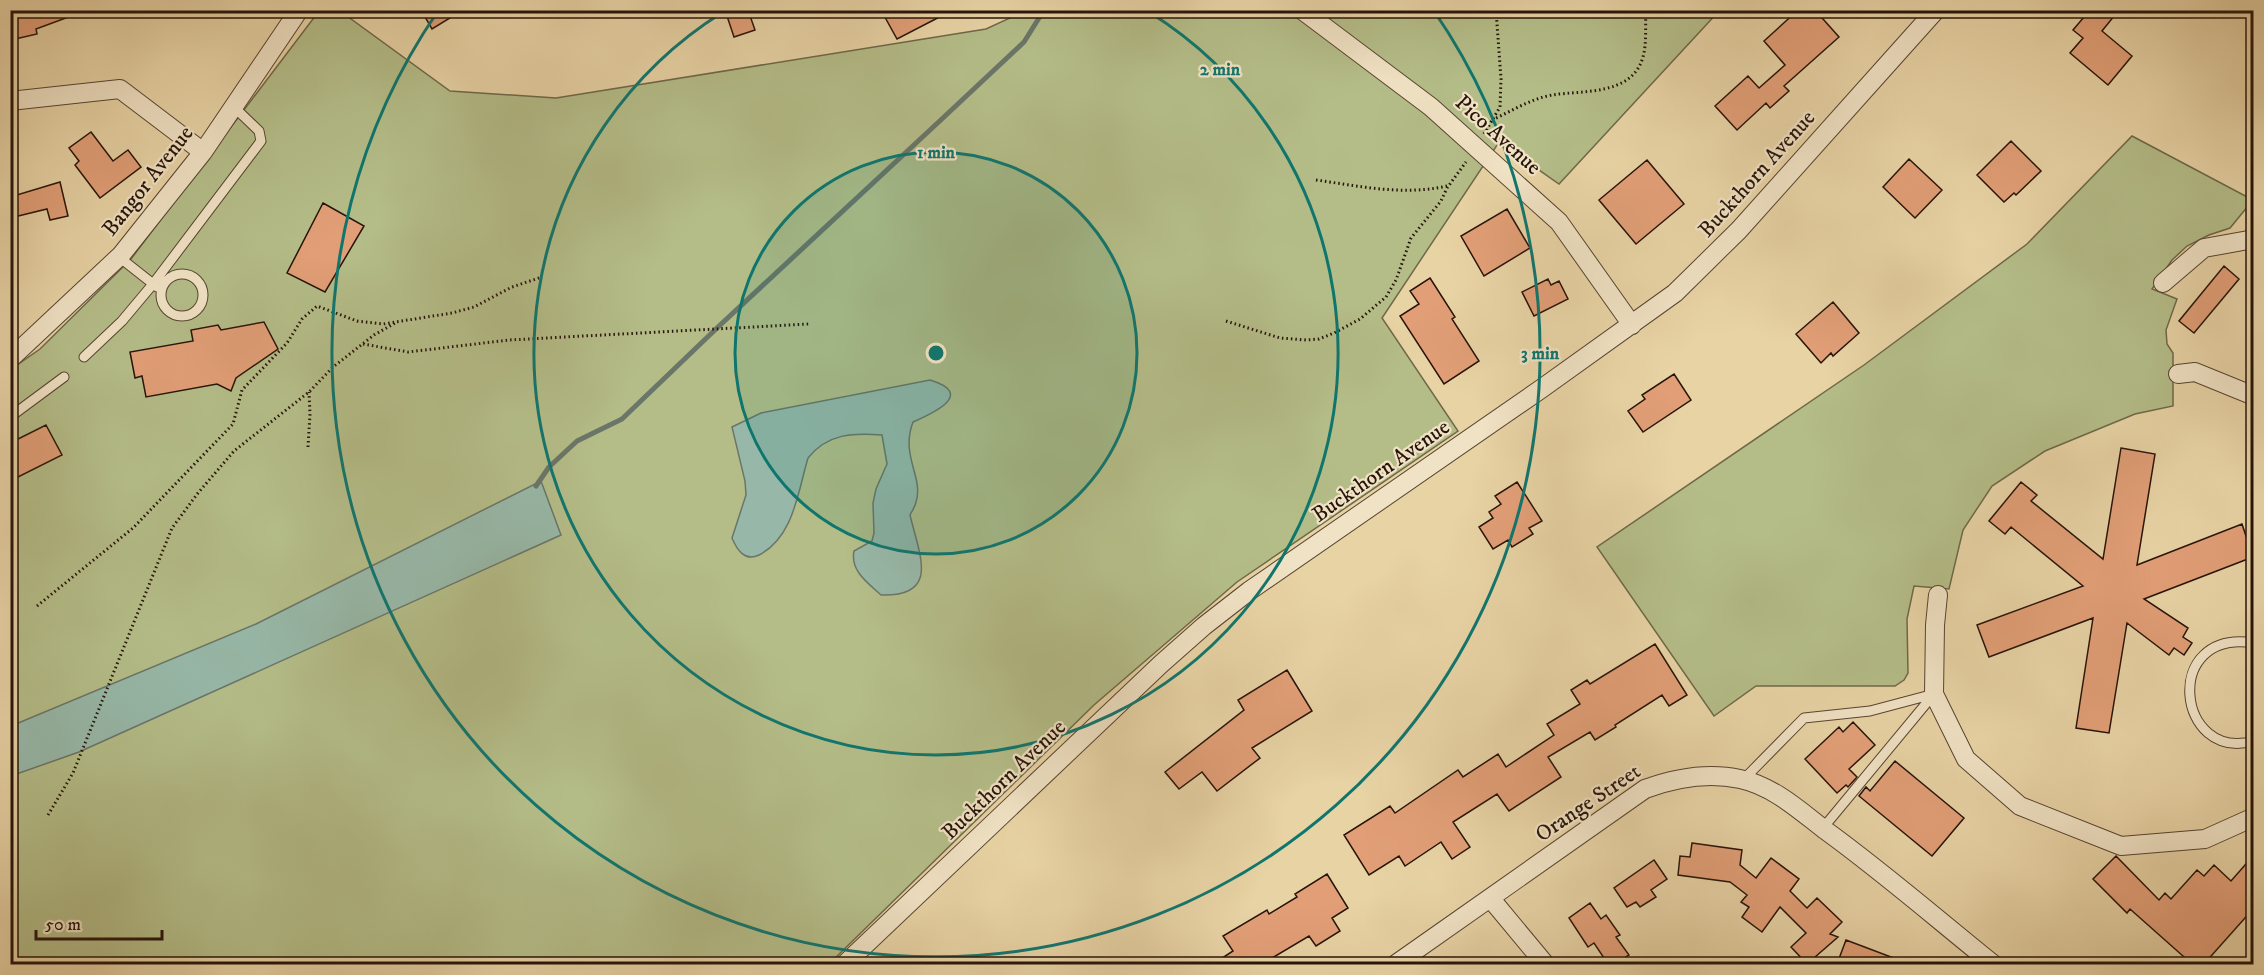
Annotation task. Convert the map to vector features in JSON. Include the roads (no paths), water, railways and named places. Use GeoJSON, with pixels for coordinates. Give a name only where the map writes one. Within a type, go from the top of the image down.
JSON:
{"type":"FeatureCollection","features":[{"type":"Feature","properties":{"kind":"street","name":"Bangor Avenue"},"geometry":{"type":"LineString","coordinates":[[10,359],[119,257],[203,152],[299,10]]}},
{"type":"Feature","properties":{"kind":"street","name":"Pico Avenue"},"geometry":{"type":"LineString","coordinates":[[1302,10],[1431,107],[1559,222],[1632,325]]}},
{"type":"Feature","properties":{"kind":"street","name":"Buckthorn Avenue"},"geometry":{"type":"LineString","coordinates":[[845,964],[1161,664],[1204,626],[1249,591],[1675,293],[1739,230],[1936,10]]}},
{"type":"Feature","properties":{"kind":"street"},"geometry":{"type":"LineString","coordinates":[[10,101],[120,88],[203,152]]}},
{"type":"Feature","properties":{"kind":"street"},"geometry":{"type":"LineString","coordinates":[[2163,283],[2204,248],[2253,239]]}},
{"type":"Feature","properties":{"kind":"street"},"geometry":{"type":"LineString","coordinates":[[2178,374],[2194,372],[2253,396]]}},
{"type":"Feature","properties":{"kind":"street"},"geometry":{"type":"LineString","coordinates":[[1938,595],[1934,694],[1966,759],[2020,806],[2121,846],[2205,839],[2253,817]]}},
{"type":"Feature","properties":{"kind":"street","name":"Orange Street"},"geometry":{"type":"LineString","coordinates":[[1396,964],[1645,789],[1672,779],[1699,777],[1743,780],[1778,794],[1993,964]]}},
{"type":"Feature","properties":{"kind":"street"},"geometry":{"type":"LineString","coordinates":[[1491,899],[1545,964]]}},
{"type":"Feature","properties":{"kind":"lane"},"geometry":{"type":"LineString","coordinates":[[84,357],[122,321],[153,284],[261,141],[259,131],[234,107]]}},
{"type":"Feature","properties":{"kind":"lane"},"geometry":{"type":"LineString","coordinates":[[119,257],[161,290],[162,303],[171,313],[177,316],[191,314],[200,306],[203,299],[203,292],[196,279],[183,274],[169,278],[161,290]]}},
{"type":"Feature","properties":{"kind":"lane"},"geometry":{"type":"LineString","coordinates":[[10,417],[64,377]]}},
{"type":"Feature","properties":{"kind":"lane"},"geometry":{"type":"LineString","coordinates":[[2253,643],[2239,641],[2222,644],[2207,652],[2196,665],[2190,681],[2188,698],[2193,714],[2203,728],[2217,738],[2234,743],[2253,741]]}},
{"type":"Feature","properties":{"kind":"lane"},"geometry":{"type":"LineString","coordinates":[[1743,780],[1804,718],[1870,711],[1934,694]]}},
{"type":"Feature","properties":{"kind":"lane"},"geometry":{"type":"LineString","coordinates":[[1823,828],[1934,694]]}},
{"type":"Feature","properties":{"kind":"waterway"},"geometry":{"type":"LineString","coordinates":[[536,486],[549,467],[577,441],[622,419],[1024,42],[1044,10]]}}]}
